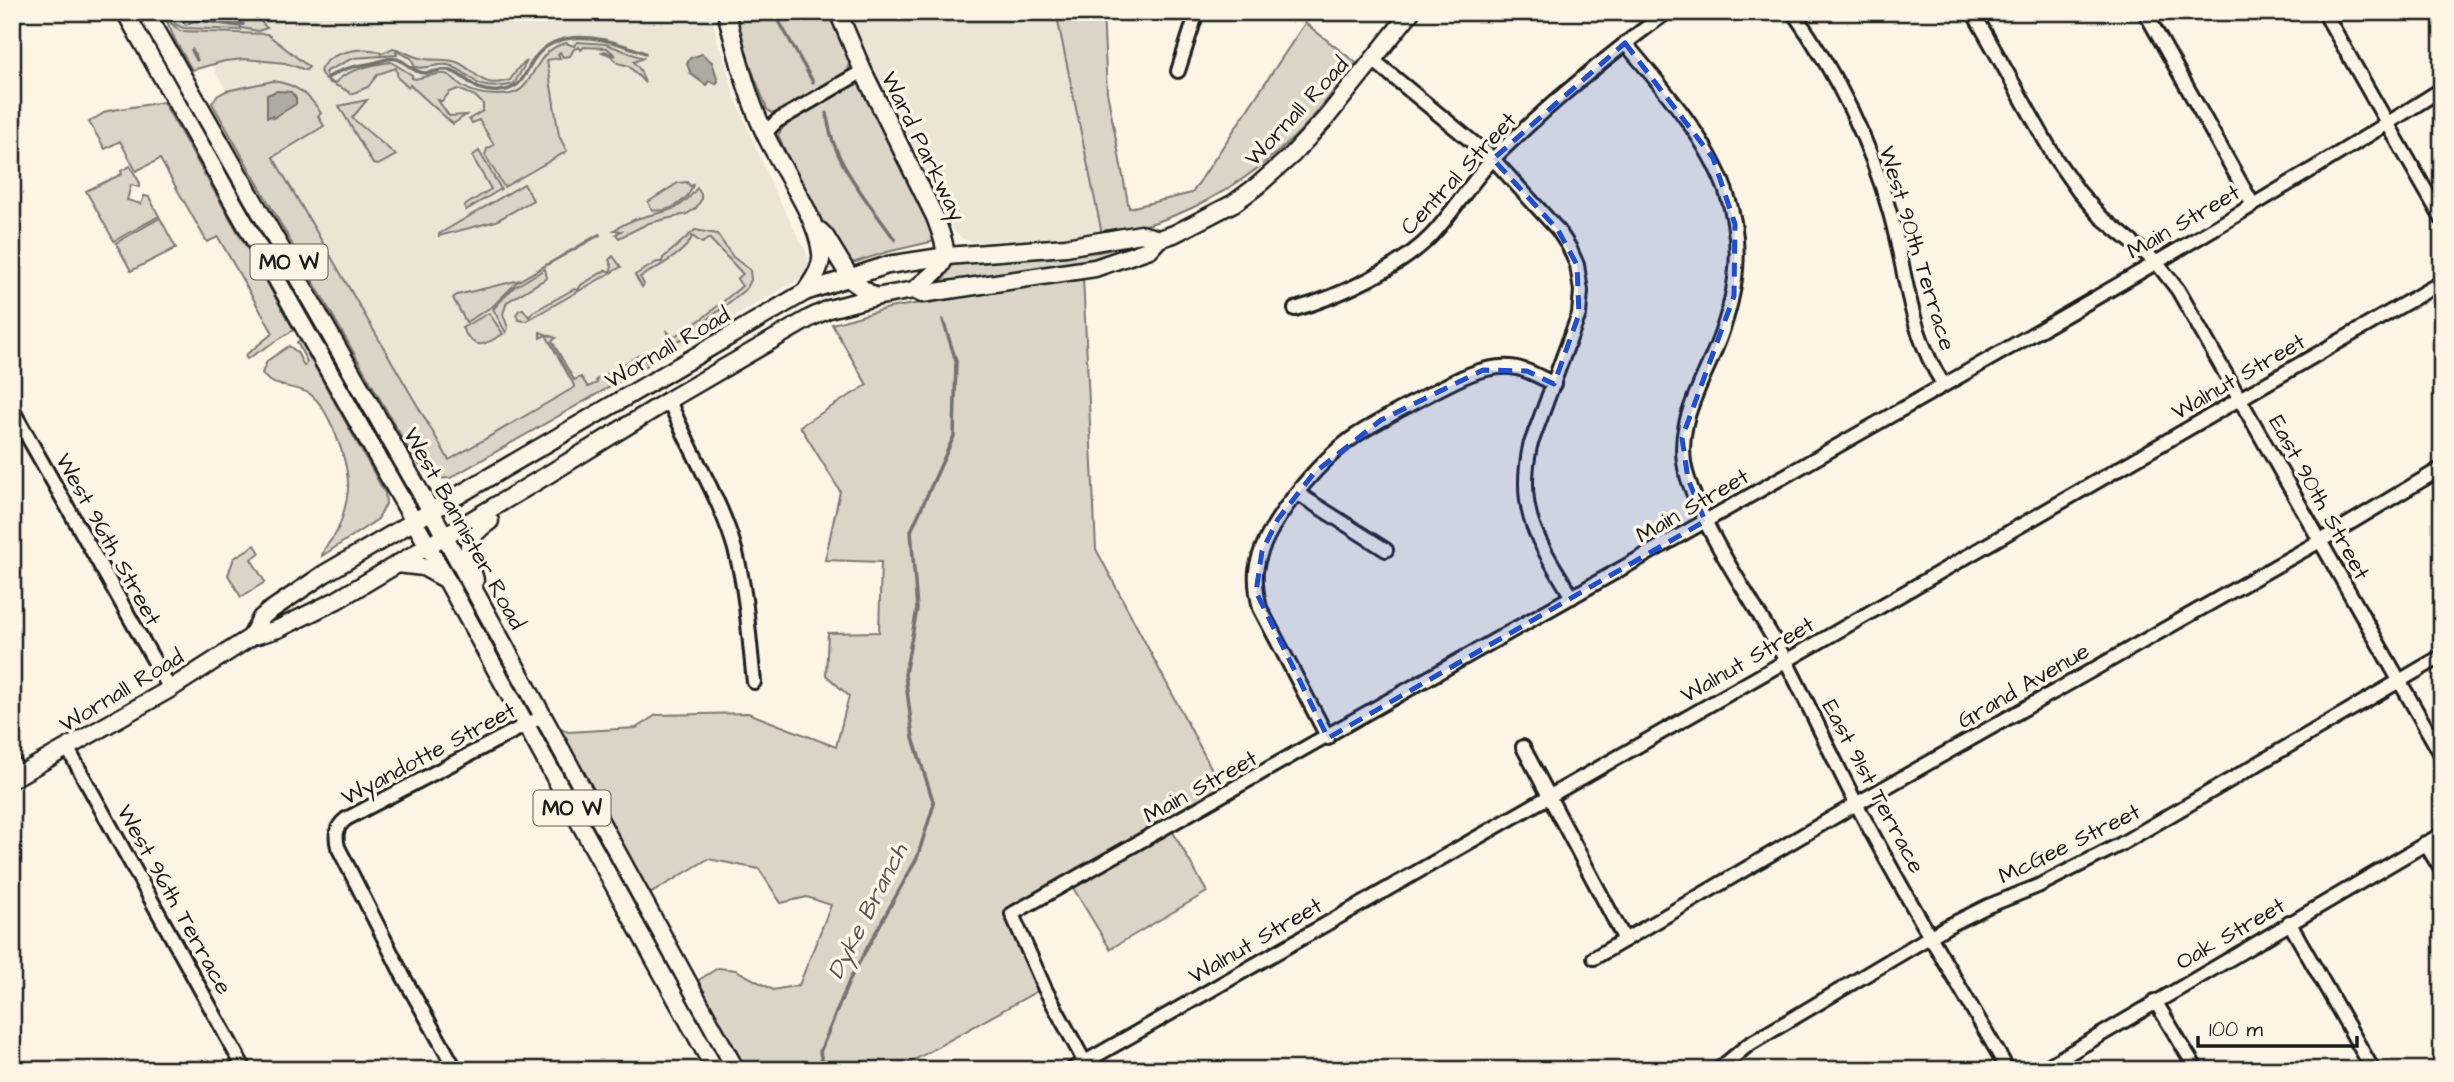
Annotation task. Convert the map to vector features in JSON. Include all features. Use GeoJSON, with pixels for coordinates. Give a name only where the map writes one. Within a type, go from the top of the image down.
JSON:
{"type":"FeatureCollection","features":[{"type":"Feature","properties":{"kind":"main road","name":"West Bannister Road"},"geometry":{"type":"LineString","coordinates":[[125,12],[447,580],[715,1070]]}},
{"type":"Feature","properties":{"kind":"main road"},"geometry":{"type":"LineString","coordinates":[[726,12],[743,75],[764,134],[815,227],[822,256],[817,274],[805,292]]}},
{"type":"Feature","properties":{"kind":"main road","name":"Ward Parkway"},"geometry":{"type":"LineString","coordinates":[[838,12],[863,71],[945,242],[947,256],[942,267],[914,290]]}},
{"type":"Feature","properties":{"kind":"main road","name":"Wornall Road"},"geometry":{"type":"LineString","coordinates":[[15,772],[68,748],[170,689],[251,637],[278,629],[318,609],[397,564],[810,318],[830,309],[914,290],[922,294],[1095,268],[1150,249],[1160,239],[1224,208],[1257,186],[1292,155],[1326,118],[1411,12]]}},
{"type":"Feature","properties":{"kind":"main road","name":"West Bannister Road"},"geometry":{"type":"LineString","coordinates":[[146,13],[430,511],[736,1070]]}},
{"type":"Feature","properties":{"kind":"main road"},"geometry":{"type":"LineString","coordinates":[[815,227],[825,236],[849,277],[875,297]]}},
{"type":"Feature","properties":{"kind":"main road","name":"Wornall Road"},"geometry":{"type":"LineString","coordinates":[[251,637],[261,618],[324,574],[805,292],[888,265],[947,256],[1066,247],[1141,234],[1160,239]]}},
{"type":"Feature","properties":{"kind":"main road"},"geometry":{"type":"LineString","coordinates":[[486,612],[468,552],[474,532],[538,490],[549,474]]}},
{"type":"Feature","properties":{"kind":"main road"},"geometry":{"type":"LineString","coordinates":[[397,564],[423,567],[447,580]]}},
{"type":"Feature","properties":{"kind":"street"},"geometry":{"type":"LineString","coordinates":[[1178,71],[1197,12]]}},
{"type":"Feature","properties":{"kind":"street","name":"Central Street"},"geometry":{"type":"LineString","coordinates":[[1295,309],[1322,301],[1406,258],[1431,236],[1493,159],[1625,43],[1667,12]]}},
{"type":"Feature","properties":{"kind":"street","name":"West 90th Terrace"},"geometry":{"type":"LineString","coordinates":[[1793,12],[1833,75],[1877,171],[1891,214],[1919,338],[1944,385]]}},
{"type":"Feature","properties":{"kind":"street","name":"East 90th Street"},"geometry":{"type":"LineString","coordinates":[[1973,12],[2055,159],[2079,192],[2101,217],[2156,261],[2178,290],[2442,757]]}},
{"type":"Feature","properties":{"kind":"street"},"geometry":{"type":"LineString","coordinates":[[2146,12],[2253,205]]}},
{"type":"Feature","properties":{"kind":"street"},"geometry":{"type":"LineString","coordinates":[[2324,12],[2442,219]]}},
{"type":"Feature","properties":{"kind":"street","name":"East 91st Terrace"},"geometry":{"type":"LineString","coordinates":[[1625,43],[1670,96],[1713,158],[1726,189],[1735,224],[1738,260],[1734,296],[1714,353],[1687,414],[1682,438],[1682,457],[1688,479],[1705,521],[1786,662],[1856,804],[2008,1070]]}},
{"type":"Feature","properties":{"kind":"street"},"geometry":{"type":"LineString","coordinates":[[1373,60],[1493,159],[1558,230],[1577,265],[1581,291],[1579,314],[1530,446],[1525,469],[1528,515],[1536,537],[1572,597]]}},
{"type":"Feature","properties":{"kind":"street"},"geometry":{"type":"LineString","coordinates":[[764,134],[777,121],[863,71]]}},
{"type":"Feature","properties":{"kind":"street","name":"Main Street"},"geometry":{"type":"LineString","coordinates":[[1086,1066],[1045,989],[1012,914],[1328,738],[1944,385],[2253,205],[2442,89]]}},
{"type":"Feature","properties":{"kind":"street","name":"Walnut Street"},"geometry":{"type":"LineString","coordinates":[[1071,1070],[1086,1066],[1549,795],[1786,662],[2442,282]]}},
{"type":"Feature","properties":{"kind":"street"},"geometry":{"type":"LineString","coordinates":[[1328,738],[1260,608],[1256,571],[1262,551],[1278,519],[1314,473],[1353,438],[1381,420],[1464,377],[1483,370],[1509,367],[1527,371],[1554,384]]}},
{"type":"Feature","properties":{"kind":"street"},"geometry":{"type":"LineString","coordinates":[[669,400],[726,523],[736,552],[743,586],[754,682]]}},
{"type":"Feature","properties":{"kind":"street","name":"West 96th Street"},"geometry":{"type":"LineString","coordinates":[[12,409],[170,689]]}},
{"type":"Feature","properties":{"kind":"street","name":"Grand Avenue"},"geometry":{"type":"LineString","coordinates":[[1594,958],[1856,804],[2320,541],[2442,468]]}},
{"type":"Feature","properties":{"kind":"street"},"geometry":{"type":"LineString","coordinates":[[1297,493],[1385,550]]}},
{"type":"Feature","properties":{"kind":"street","name":"McGee Street"},"geometry":{"type":"LineString","coordinates":[[1718,1070],[1748,1045],[1931,936],[1988,906],[2038,886],[2121,844],[2442,656]]}},
{"type":"Feature","properties":{"kind":"street","name":"Wyandotte Street"},"geometry":{"type":"LineString","coordinates":[[456,1070],[403,976],[338,847],[335,835],[340,824],[346,819],[543,716]]}},
{"type":"Feature","properties":{"kind":"street"},"geometry":{"type":"LineString","coordinates":[[1522,747],[1625,940]]}},
{"type":"Feature","properties":{"kind":"street","name":"West 96th Terrace"},"geometry":{"type":"LineString","coordinates":[[68,748],[245,1070]]}},
{"type":"Feature","properties":{"kind":"street","name":"Oak Street"},"geometry":{"type":"LineString","coordinates":[[2041,1070],[2442,834]]}},
{"type":"Feature","properties":{"kind":"street"},"geometry":{"type":"LineString","coordinates":[[2425,844],[2442,871]]}},
{"type":"Feature","properties":{"kind":"street"},"geometry":{"type":"LineString","coordinates":[[2289,922],[2373,1070]]}},
{"type":"Feature","properties":{"kind":"street"},"geometry":{"type":"LineString","coordinates":[[2155,1001],[2197,1070]]}},
{"type":"Feature","properties":{"kind":"highlighted area"},"geometry":{"type":"Polygon","coordinates":[[[1625,43],[1713,158],[1735,224],[1734,296],[1682,438],[1688,479],[1705,521],[1328,738],[1256,592],[1262,551],[1278,519],[1314,473],[1381,420],[1483,370],[1527,371],[1554,384],[1579,314],[1577,265],[1558,230],[1493,159],[1625,43]]]}},
{"type":"Feature","properties":{"kind":"shaded area"},"geometry":{"type":"Polygon","coordinates":[[[163,12],[172,12],[171,23],[180,31],[267,34],[309,67],[306,70],[285,63],[245,59],[225,61],[192,70],[163,12]]]}},
{"type":"Feature","properties":{"kind":"shaded area"},"geometry":{"type":"Polygon","coordinates":[[[169,12],[711,12],[718,46],[722,51],[734,95],[772,186],[806,252],[810,263],[809,271],[805,276],[448,478],[206,55],[196,60],[169,12]]]}},
{"type":"Feature","properties":{"kind":"shaded area"},"geometry":{"type":"Polygon","coordinates":[[[175,12],[179,12],[177,15],[186,25],[195,20],[240,27],[242,23],[190,17],[187,12],[252,12],[267,28],[258,31],[241,28],[183,28],[175,24],[175,12]]]}},
{"type":"Feature","properties":{"kind":"shaded area"},"geometry":{"type":"Polygon","coordinates":[[[734,12],[831,12],[849,59],[848,74],[776,113],[771,113],[750,65],[734,12]]]}},
{"type":"Feature","properties":{"kind":"shaded area"},"geometry":{"type":"Polygon","coordinates":[[[845,12],[1056,12],[1102,234],[972,242],[955,232],[883,96],[845,12]]]}},
{"type":"Feature","properties":{"kind":"shaded area"},"geometry":{"type":"Polygon","coordinates":[[[1056,12],[1103,12],[1107,92],[1129,208],[1192,193],[1305,23],[1356,63],[1294,137],[1229,188],[1181,213],[1129,229],[1102,234],[1056,12]]]}},
{"type":"Feature","properties":{"kind":"shaded area"},"geometry":{"type":"Polygon","coordinates":[[[577,42],[606,44],[643,58],[634,62],[645,83],[629,66],[618,63],[602,52],[616,56],[607,48],[584,47],[581,50],[579,47],[574,49],[570,56],[563,57],[560,52],[560,58],[547,60],[559,136],[567,151],[504,187],[485,155],[487,149],[494,145],[479,120],[472,123],[469,119],[483,111],[483,104],[475,96],[458,89],[450,92],[442,101],[438,100],[449,116],[466,115],[453,124],[410,85],[408,87],[398,78],[396,68],[378,74],[368,87],[351,94],[330,83],[320,71],[330,59],[347,52],[374,50],[381,54],[393,48],[425,59],[454,61],[481,79],[493,83],[510,80],[527,61],[514,84],[500,87],[480,84],[448,65],[415,67],[411,58],[396,51],[397,55],[353,58],[325,72],[328,80],[335,84],[352,71],[391,62],[415,79],[445,74],[462,86],[479,93],[510,94],[525,85],[546,54],[555,47],[566,43],[574,46],[577,42]]]}},
{"type":"Feature","properties":{"kind":"shaded area"},"geometry":{"type":"Polygon","coordinates":[[[702,54],[712,62],[718,81],[716,84],[709,81],[706,85],[691,74],[687,64],[690,58],[702,54]]]}},
{"type":"Feature","properties":{"kind":"shaded area"},"geometry":{"type":"Polygon","coordinates":[[[273,81],[295,87],[312,100],[321,113],[318,116],[324,126],[273,157],[449,460],[575,387],[546,335],[540,338],[540,332],[556,338],[552,341],[574,380],[581,377],[588,387],[641,354],[648,365],[450,478],[434,477],[428,473],[405,443],[212,103],[226,91],[273,81]]]}},
{"type":"Feature","properties":{"kind":"shaded area"},"geometry":{"type":"Polygon","coordinates":[[[854,85],[859,85],[864,90],[934,231],[935,241],[846,265],[800,184],[778,135],[785,125],[854,85]]]}},
{"type":"Feature","properties":{"kind":"shaded area"},"geometry":{"type":"Polygon","coordinates":[[[277,91],[291,92],[296,98],[296,104],[273,118],[267,117],[267,95],[277,91]]]}},
{"type":"Feature","properties":{"kind":"shaded area"},"geometry":{"type":"Polygon","coordinates":[[[367,100],[352,118],[396,155],[378,165],[373,164],[339,106],[367,100]]]}},
{"type":"Feature","properties":{"kind":"shaded area"},"geometry":{"type":"Polygon","coordinates":[[[163,102],[294,330],[247,359],[247,354],[273,333],[218,237],[207,242],[160,159],[136,171],[120,141],[105,149],[89,122],[107,111],[163,102]]]}},
{"type":"Feature","properties":{"kind":"shaded area"},"geometry":{"type":"Polygon","coordinates":[[[203,125],[305,305],[300,307],[198,128],[203,125]]]}},
{"type":"Feature","properties":{"kind":"shaded area"},"geometry":{"type":"Polygon","coordinates":[[[479,151],[501,189],[466,210],[464,206],[491,189],[472,156],[479,151]]]}},
{"type":"Feature","properties":{"kind":"shaded area"},"geometry":{"type":"Polygon","coordinates":[[[130,166],[140,183],[139,187],[131,185],[127,200],[141,204],[144,196],[149,197],[159,216],[114,241],[86,191],[122,174],[121,171],[130,166]]]}},
{"type":"Feature","properties":{"kind":"shaded area"},"geometry":{"type":"Polygon","coordinates":[[[687,182],[690,186],[693,185],[687,196],[677,205],[664,210],[652,210],[648,202],[678,183],[687,182]]]}},
{"type":"Feature","properties":{"kind":"shaded area"},"geometry":{"type":"Polygon","coordinates":[[[524,184],[533,200],[496,221],[439,236],[439,234],[524,184]]]}},
{"type":"Feature","properties":{"kind":"shaded area"},"geometry":{"type":"Polygon","coordinates":[[[697,188],[701,200],[696,208],[687,214],[649,223],[619,238],[616,234],[621,231],[614,230],[629,222],[678,206],[697,188]]]}},
{"type":"Feature","properties":{"kind":"shaded area"},"geometry":{"type":"Polygon","coordinates":[[[160,218],[176,248],[131,271],[116,243],[160,218]]]}},
{"type":"Feature","properties":{"kind":"shaded area"},"geometry":{"type":"Polygon","coordinates":[[[695,230],[717,234],[733,257],[750,270],[751,280],[747,288],[685,338],[676,341],[670,339],[666,330],[673,337],[703,318],[742,286],[737,279],[743,274],[709,238],[702,243],[692,236],[685,248],[640,277],[644,284],[642,287],[635,275],[657,262],[662,262],[663,258],[695,230]]]}},
{"type":"Feature","properties":{"kind":"shaded area"},"geometry":{"type":"Polygon","coordinates":[[[599,234],[517,282],[493,306],[466,322],[453,298],[457,295],[520,280],[599,234]]]}},
{"type":"Feature","properties":{"kind":"shaded area"},"geometry":{"type":"Polygon","coordinates":[[[1149,240],[1151,243],[1108,257],[936,285],[945,277],[953,262],[1099,252],[1149,240]]]}},
{"type":"Feature","properties":{"kind":"shaded area"},"geometry":{"type":"Polygon","coordinates":[[[613,256],[621,267],[526,321],[519,320],[516,315],[519,310],[523,309],[529,317],[533,312],[574,289],[578,290],[581,285],[606,270],[610,272],[612,267],[609,260],[613,256]]]}},
{"type":"Feature","properties":{"kind":"shaded area"},"geometry":{"type":"Polygon","coordinates":[[[545,269],[547,278],[507,302],[503,314],[508,328],[506,333],[493,309],[513,288],[545,269]]]}},
{"type":"Feature","properties":{"kind":"shaded area"},"geometry":{"type":"Polygon","coordinates":[[[1083,277],[1096,549],[1228,800],[1173,832],[1207,892],[1110,949],[1066,876],[1012,905],[1007,915],[1039,990],[902,1067],[903,1070],[742,1070],[697,981],[718,968],[736,970],[773,990],[799,985],[831,905],[807,897],[781,903],[759,869],[708,859],[648,895],[558,726],[568,732],[636,728],[656,715],[748,713],[836,747],[849,696],[826,675],[828,633],[879,632],[881,562],[825,560],[840,491],[800,426],[867,385],[832,324],[889,308],[1083,277]]]}},
{"type":"Feature","properties":{"kind":"shaded area"},"geometry":{"type":"Polygon","coordinates":[[[489,313],[503,334],[484,343],[475,343],[462,328],[489,313]]]}},
{"type":"Feature","properties":{"kind":"shaded area"},"geometry":{"type":"Polygon","coordinates":[[[300,340],[385,493],[386,504],[378,519],[322,556],[338,529],[347,499],[347,472],[341,448],[324,410],[310,394],[271,382],[262,373],[267,361],[289,346],[297,352],[304,366],[307,362],[297,342],[300,340]]]}},
{"type":"Feature","properties":{"kind":"shaded area"},"geometry":{"type":"Polygon","coordinates":[[[255,545],[260,553],[251,559],[265,582],[241,597],[228,575],[234,558],[255,545]]]}},
{"type":"Feature","properties":{"kind":"waterway","name":"Dyke Branch"},"geometry":{"type":"LineString","coordinates":[[774,12],[813,82]]}},
{"type":"Feature","properties":{"kind":"waterway"},"geometry":{"type":"LineString","coordinates":[[190,18],[243,24]]}},
{"type":"Feature","properties":{"kind":"waterway"},"geometry":{"type":"LineString","coordinates":[[327,78],[346,69],[394,58],[421,73],[448,70],[483,90],[499,91],[515,86],[539,53],[550,44],[563,40],[605,40],[645,53]]}},
{"type":"Feature","properties":{"kind":"waterway"},"geometry":{"type":"LineString","coordinates":[[192,50],[197,60]]}},
{"type":"Feature","properties":{"kind":"waterway","name":"Dyke Branch"},"geometry":{"type":"LineString","coordinates":[[827,113],[835,147],[843,164],[895,240]]}},
{"type":"Feature","properties":{"kind":"waterway","name":"Dyke Branch"},"geometry":{"type":"LineString","coordinates":[[824,1070],[820,1052],[850,979],[917,858],[934,804],[913,738],[905,674],[917,609],[911,531],[954,436],[956,361],[943,320]]}}]}
